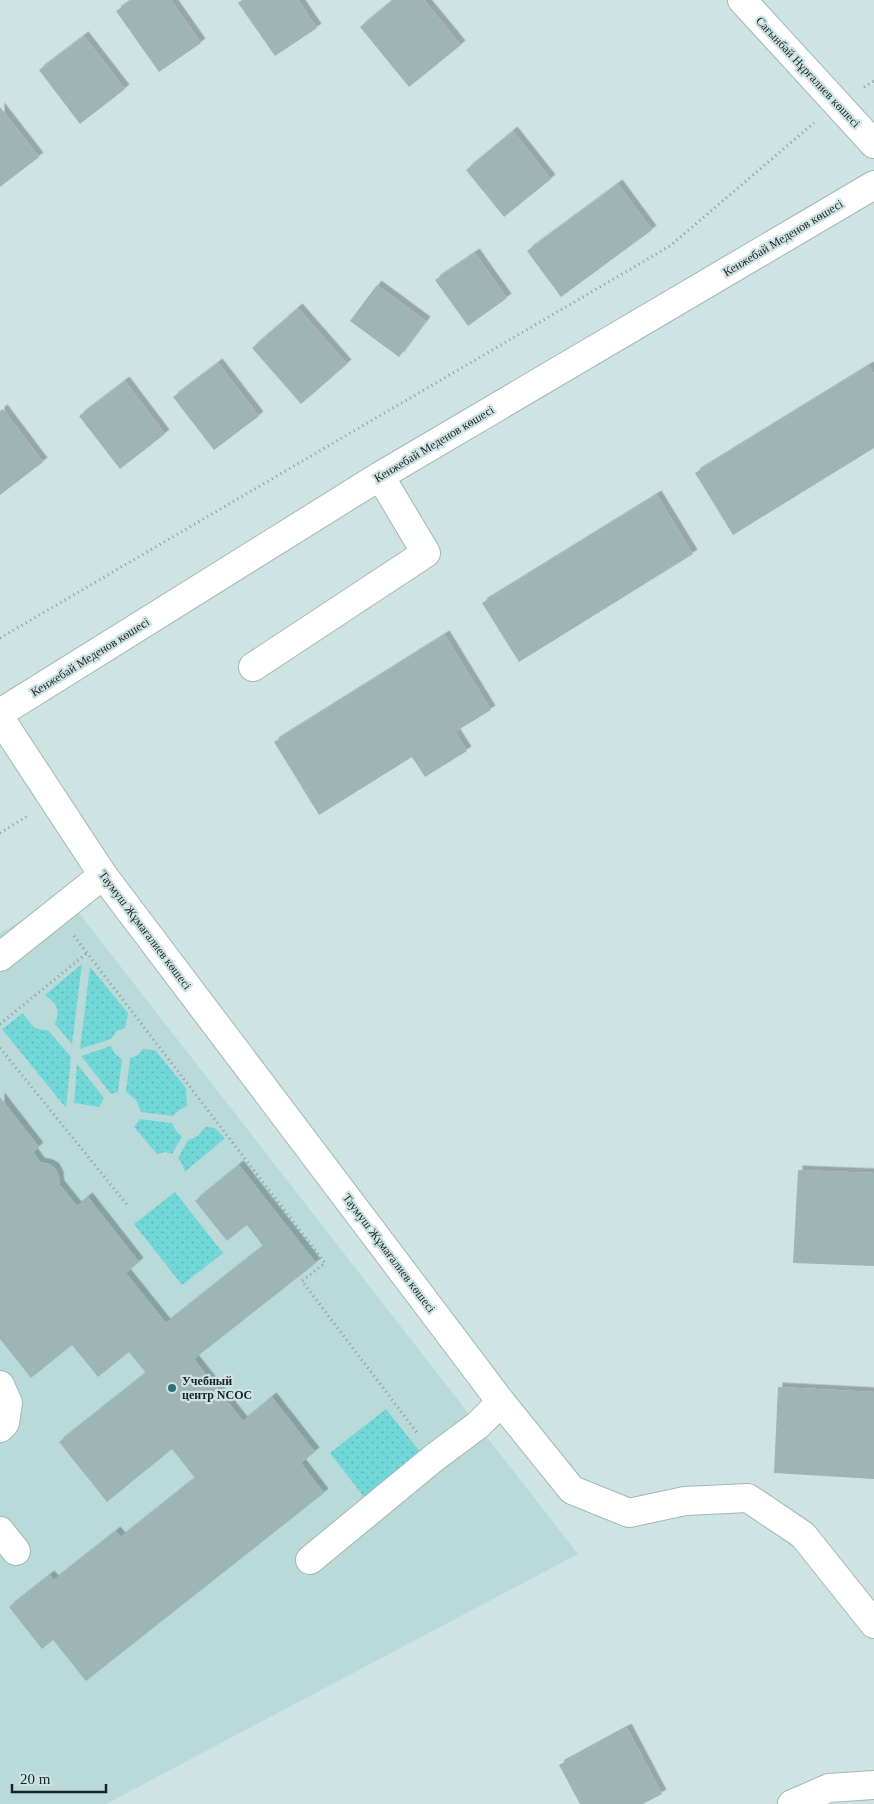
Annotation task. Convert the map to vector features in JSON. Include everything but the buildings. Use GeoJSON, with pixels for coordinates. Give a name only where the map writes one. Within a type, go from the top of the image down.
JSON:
{"type":"FeatureCollection","features":[{"type":"Feature","properties":{"kind":"street","name":"Сағынбай Нұрғалиев көшесі"},"geometry":{"type":"LineString","coordinates":[[742,0],[874,144]]}},
{"type":"Feature","properties":{"kind":"street","name":"Кенжебай Меденов көшесі"},"geometry":{"type":"LineString","coordinates":[[0,713],[380,476],[874,184]]}},
{"type":"Feature","properties":{"kind":"street"},"geometry":{"type":"LineString","coordinates":[[253,667],[426,553],[380,476]]}},
{"type":"Feature","properties":{"kind":"street","name":"Таумуш Жұмағалиев көшесі"},"geometry":{"type":"LineString","coordinates":[[0,718],[103,875],[501,1402],[572,1490],[629,1513],[684,1501],[748,1498],[803,1535],[874,1624]]}},
{"type":"Feature","properties":{"kind":"street"},"geometry":{"type":"LineString","coordinates":[[0,957],[103,875]]}},
{"type":"Feature","properties":{"kind":"street"},"geometry":{"type":"LineString","coordinates":[[0,1384],[8,1404],[5,1423],[0,1428]]}},
{"type":"Feature","properties":{"kind":"street"},"geometry":{"type":"LineString","coordinates":[[310,1560],[435,1457],[478,1426],[501,1402]]}},
{"type":"Feature","properties":{"kind":"street"},"geometry":{"type":"LineString","coordinates":[[792,1804],[829,1788],[874,1785]]}},
{"type":"Feature","properties":{"kind":"path"},"geometry":{"type":"LineString","coordinates":[[0,638],[670,246],[837,103],[874,82]]}},
{"type":"Feature","properties":{"kind":"path"},"geometry":{"type":"LineString","coordinates":[[55,912],[325,1263],[302,1281],[435,1457]]}},
{"type":"Feature","properties":{"kind":"path"},"geometry":{"type":"LineString","coordinates":[[0,1024],[87,953]]}},
{"type":"Feature","properties":{"kind":"path"},"geometry":{"type":"LineString","coordinates":[[0,1048],[128,1206]]}},
{"type":"Feature","properties":{"kind":"shaded area"},"geometry":{"type":"Polygon","coordinates":[[[65,895],[578,1554],[106,1804],[0,1804],[0,933],[65,895]]]}},
{"type":"Feature","properties":{"kind":"shaded area"},"geometry":{"type":"Polygon","coordinates":[[[82,964],[72,1044],[55,1024],[58,1014],[57,1007],[45,995],[82,964]]]}},
{"type":"Feature","properties":{"kind":"shaded area"},"geometry":{"type":"Polygon","coordinates":[[[90,967],[128,1013],[125,1028],[117,1031],[111,1039],[80,1049],[90,967]]]}},
{"type":"Feature","properties":{"kind":"shaded area"},"geometry":{"type":"Polygon","coordinates":[[[23,1013],[33,1026],[48,1030],[71,1057],[66,1108],[2,1029],[23,1013]]]}},
{"type":"Feature","properties":{"kind":"shaded area"},"geometry":{"type":"Polygon","coordinates":[[[111,1046],[115,1054],[122,1059],[118,1092],[111,1094],[81,1056],[111,1046]]]}},
{"type":"Feature","properties":{"kind":"shaded area"},"geometry":{"type":"Polygon","coordinates":[[[143,1049],[155,1050],[186,1088],[187,1106],[173,1116],[141,1112],[136,1100],[126,1092],[130,1058],[138,1055],[143,1049]]]}},
{"type":"Feature","properties":{"kind":"shaded area"},"geometry":{"type":"Polygon","coordinates":[[[77,1064],[104,1098],[99,1107],[74,1103],[77,1064]]]}},
{"type":"Feature","properties":{"kind":"shaded area"},"geometry":{"type":"Polygon","coordinates":[[[140,1119],[172,1123],[182,1137],[172,1154],[165,1152],[157,1154],[134,1127],[140,1119]]]}},
{"type":"Feature","properties":{"kind":"shaded area"},"geometry":{"type":"Polygon","coordinates":[[[205,1127],[215,1128],[225,1138],[185,1172],[178,1158],[188,1140],[198,1136],[205,1127]]]}},
{"type":"Feature","properties":{"kind":"shaded area"},"geometry":{"type":"Polygon","coordinates":[[[175,1192],[223,1253],[182,1285],[134,1224],[175,1192]]]}},
{"type":"Feature","properties":{"kind":"shaded area"},"geometry":{"type":"Polygon","coordinates":[[[386,1409],[421,1453],[364,1497],[330,1453],[386,1409]]]}},
{"type":"Feature","properties":{"kind":"place","name":"Учебный центр NCOC"},"geometry":{"type":"Point","coordinates":[172,1388]}}]}
